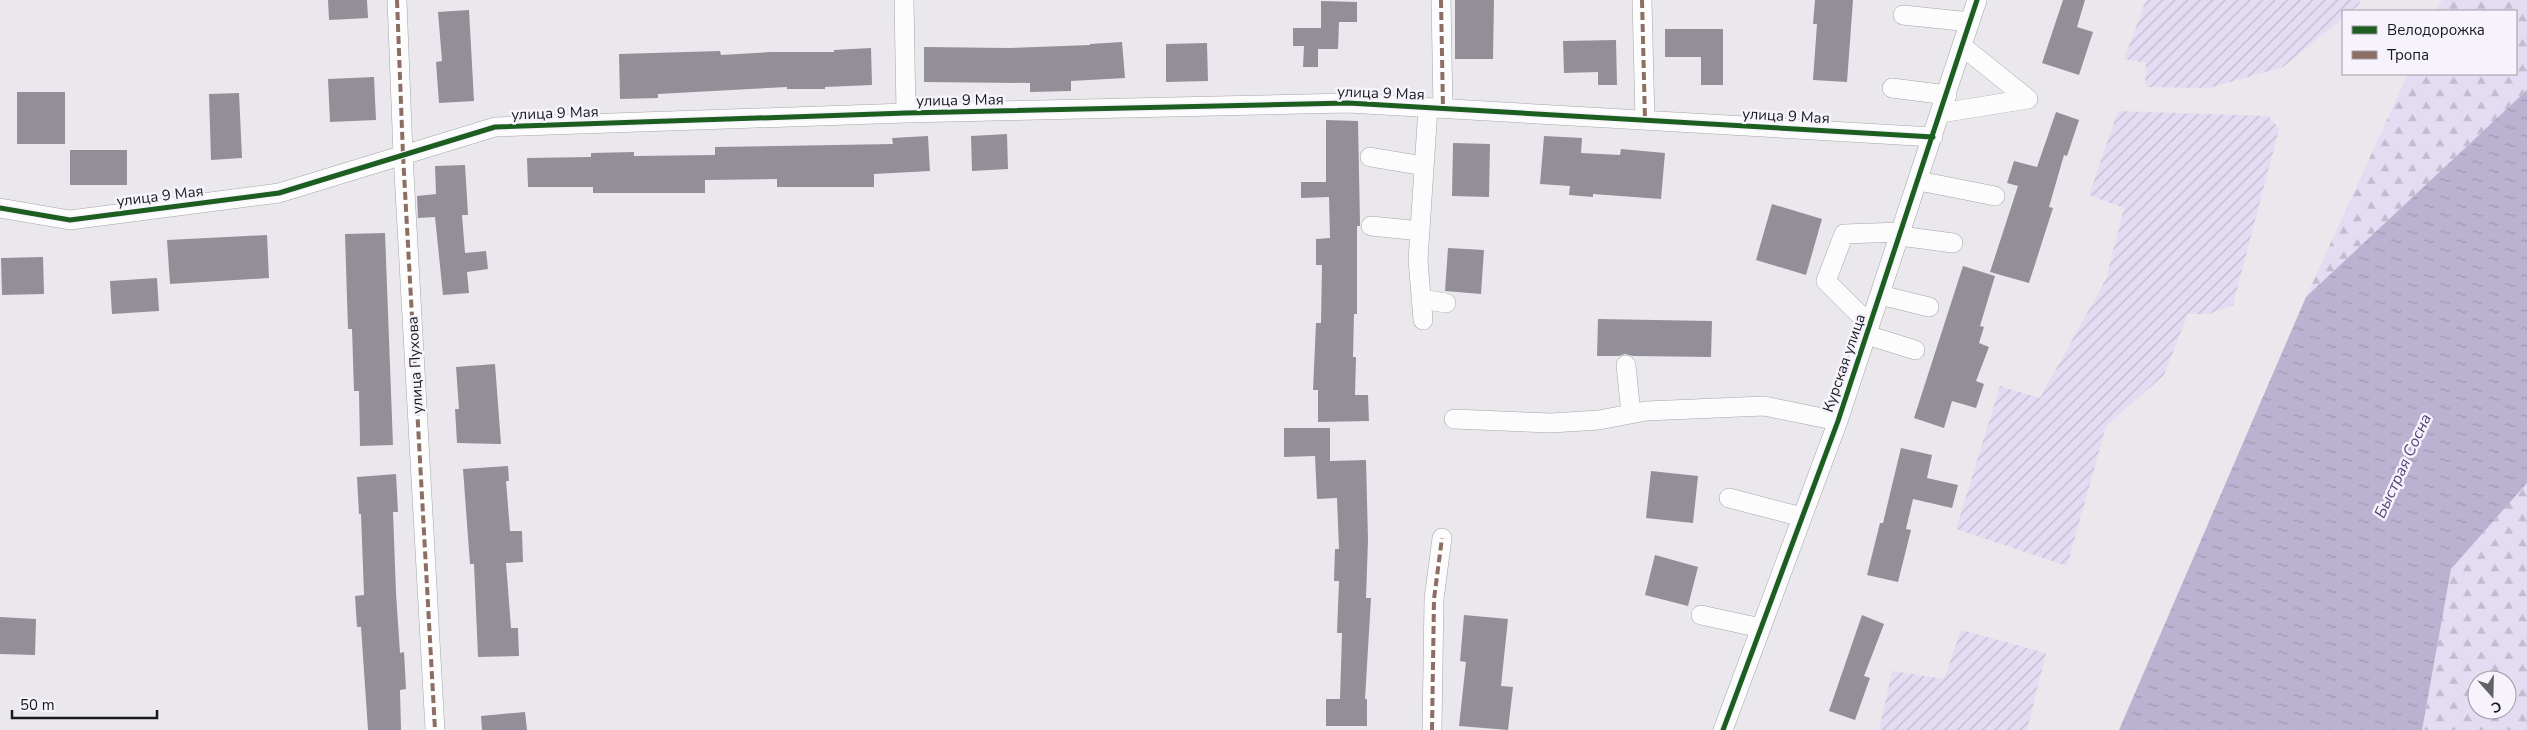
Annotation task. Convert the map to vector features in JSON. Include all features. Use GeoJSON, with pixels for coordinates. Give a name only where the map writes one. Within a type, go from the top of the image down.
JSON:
{"type":"FeatureCollection","features":[{"type":"Feature","properties":{"kind":"street","name":"улица Пухова"},"geometry":{"type":"LineString","coordinates":[[397,0],[403,155],[434,730]]}},
{"type":"Feature","properties":{"kind":"street"},"geometry":{"type":"LineString","coordinates":[[904,0],[906,113]]}},
{"type":"Feature","properties":{"kind":"street"},"geometry":{"type":"LineString","coordinates":[[1423,320],[1418,260],[1420,231],[1430,193],[1424,166],[1435,108],[1441,0]]}},
{"type":"Feature","properties":{"kind":"street"},"geometry":{"type":"LineString","coordinates":[[1642,0],[1645,120]]}},
{"type":"Feature","properties":{"kind":"street","name":"Курская улица"},"geometry":{"type":"LineString","coordinates":[[1723,730],[1838,421],[1977,0]]}},
{"type":"Feature","properties":{"kind":"street"},"geometry":{"type":"LineString","coordinates":[[1903,15],[1970,22]]}},
{"type":"Feature","properties":{"kind":"street"},"geometry":{"type":"LineString","coordinates":[[1941,113],[2028,99],[1962,46]]}},
{"type":"Feature","properties":{"kind":"street"},"geometry":{"type":"LineString","coordinates":[[1892,88],[1947,94]]}},
{"type":"Feature","properties":{"kind":"street","name":"улица 9 Мая"},"geometry":{"type":"LineString","coordinates":[[0,208],[70,220],[279,193],[495,127],[906,113],[1348,103],[1933,137]]}},
{"type":"Feature","properties":{"kind":"street"},"geometry":{"type":"LineString","coordinates":[[1370,157],[1424,166]]}},
{"type":"Feature","properties":{"kind":"street"},"geometry":{"type":"LineString","coordinates":[[1918,180],[1996,196]]}},
{"type":"Feature","properties":{"kind":"street"},"geometry":{"type":"LineString","coordinates":[[1371,226],[1420,231]]}},
{"type":"Feature","properties":{"kind":"street"},"geometry":{"type":"LineString","coordinates":[[1915,350],[1868,330],[1826,281],[1844,234],[1900,234],[1953,244]]}},
{"type":"Feature","properties":{"kind":"street"},"geometry":{"type":"LineString","coordinates":[[1880,295],[1929,307]]}},
{"type":"Feature","properties":{"kind":"street"},"geometry":{"type":"LineString","coordinates":[[1421,299],[1446,303]]}},
{"type":"Feature","properties":{"kind":"street"},"geometry":{"type":"LineString","coordinates":[[1626,365],[1631,414]]}},
{"type":"Feature","properties":{"kind":"street"},"geometry":{"type":"LineString","coordinates":[[1454,419],[1551,423],[1599,420],[1646,411],[1764,406],[1838,421]]}},
{"type":"Feature","properties":{"kind":"street"},"geometry":{"type":"LineString","coordinates":[[1729,498],[1802,517]]}},
{"type":"Feature","properties":{"kind":"street"},"geometry":{"type":"LineString","coordinates":[[1432,730],[1434,598],[1442,538]]}},
{"type":"Feature","properties":{"kind":"street"},"geometry":{"type":"LineString","coordinates":[[1701,615],[1761,628]]}},
{"type":"Feature","properties":{"kind":"green space"},"geometry":{"type":"Polygon","coordinates":[[[2146,0],[2361,0],[2354,9],[2342,10],[2342,19],[2283,67],[2209,88],[2145,87],[2146,63],[2124,59],[2146,0]]]}},
{"type":"Feature","properties":{"kind":"green space"},"geometry":{"type":"Polygon","coordinates":[[[2442,0],[2527,0],[2527,90],[2306,297],[2408,75],[2517,75],[2517,10],[2437,10],[2442,0]]]}},
{"type":"Feature","properties":{"kind":"green space"},"geometry":{"type":"Polygon","coordinates":[[[2118,111],[2268,116],[2279,129],[2233,305],[2209,314],[2188,314],[2164,375],[2106,426],[2067,566],[1956,529],[2000,386],[2040,398],[2106,279],[2124,208],[2089,195],[2118,111]]]}},
{"type":"Feature","properties":{"kind":"green space"},"geometry":{"type":"Polygon","coordinates":[[[2527,483],[2527,730],[2422,730],[2451,568],[2527,483]]]}},
{"type":"Feature","properties":{"kind":"green space"},"geometry":{"type":"Polygon","coordinates":[[[1961,630],[2046,653],[2027,730],[1879,730],[1892,671],[1944,679],[1961,630]]]}},
{"type":"Feature","properties":{"kind":"water","name":"Быстрая Сосна"},"geometry":{"type":"Polygon","coordinates":[[[2527,90],[2527,483],[2451,569],[2422,730],[2119,730],[2306,297],[2527,90]]]}},
{"type":"Feature","properties":{"kind":"building"},"geometry":{"type":"Polygon","coordinates":[[[328,0],[367,0],[368,18],[329,20],[328,0]]]}},
{"type":"Feature","properties":{"kind":"building"},"geometry":{"type":"Polygon","coordinates":[[[1455,0],[1494,0],[1493,59],[1455,59],[1455,0]]]}},
{"type":"Feature","properties":{"kind":"building"},"geometry":{"type":"Polygon","coordinates":[[[1815,0],[1853,0],[1847,82],[1813,80],[1817,24],[1813,24],[1815,0]]]}},
{"type":"Feature","properties":{"kind":"building"},"geometry":{"type":"Polygon","coordinates":[[[2063,0],[2085,0],[2077,27],[2093,32],[2079,75],[2042,63],[2063,0]]]}},
{"type":"Feature","properties":{"kind":"building"},"geometry":{"type":"Polygon","coordinates":[[[1321,1],[1357,2],[1357,22],[1339,22],[1338,49],[1318,49],[1318,67],[1303,67],[1304,46],[1293,46],[1293,28],[1321,28],[1321,1]]]}},
{"type":"Feature","properties":{"kind":"building"},"geometry":{"type":"Polygon","coordinates":[[[469,10],[474,101],[439,103],[436,62],[442,61],[438,12],[469,10]]]}},
{"type":"Feature","properties":{"kind":"building"},"geometry":{"type":"Polygon","coordinates":[[[1665,29],[1723,29],[1723,85],[1701,85],[1701,57],[1665,57],[1665,29]]]}},
{"type":"Feature","properties":{"kind":"building"},"geometry":{"type":"Polygon","coordinates":[[[1616,40],[1617,85],[1598,85],[1598,72],[1564,73],[1563,41],[1616,40]]]}},
{"type":"Feature","properties":{"kind":"building"},"geometry":{"type":"Polygon","coordinates":[[[1122,42],[1125,78],[1071,81],[1071,91],[1030,92],[1030,83],[924,82],[924,47],[1009,48],[1122,42]]]}},
{"type":"Feature","properties":{"kind":"building"},"geometry":{"type":"Polygon","coordinates":[[[1207,43],[1208,81],[1166,82],[1166,44],[1207,43]]]}},
{"type":"Feature","properties":{"kind":"building"},"geometry":{"type":"Polygon","coordinates":[[[871,48],[872,85],[825,87],[825,89],[787,89],[787,87],[658,94],[658,98],[620,99],[619,54],[720,51],[721,55],[771,52],[834,52],[834,50],[871,48]]]}},
{"type":"Feature","properties":{"kind":"building"},"geometry":{"type":"Polygon","coordinates":[[[374,77],[376,120],[330,122],[328,79],[374,77]]]}},
{"type":"Feature","properties":{"kind":"building"},"geometry":{"type":"Polygon","coordinates":[[[17,92],[65,92],[65,144],[17,144],[17,92]]]}},
{"type":"Feature","properties":{"kind":"building"},"geometry":{"type":"Polygon","coordinates":[[[239,93],[242,158],[211,160],[209,94],[239,93]]]}},
{"type":"Feature","properties":{"kind":"building"},"geometry":{"type":"Polygon","coordinates":[[[2056,112],[2079,120],[2067,156],[2064,155],[2049,207],[2053,208],[2029,283],[1990,272],[2018,186],[2007,183],[2014,161],[2037,167],[2056,112]]]}},
{"type":"Feature","properties":{"kind":"building"},"geometry":{"type":"Polygon","coordinates":[[[1326,120],[1358,121],[1360,226],[1357,226],[1357,314],[1354,314],[1353,357],[1356,357],[1355,395],[1368,395],[1369,421],[1318,422],[1318,390],[1313,390],[1316,323],[1321,323],[1322,265],[1316,265],[1316,239],[1330,238],[1329,197],[1301,198],[1301,182],[1326,182],[1326,120]]]}},
{"type":"Feature","properties":{"kind":"building"},"geometry":{"type":"Polygon","coordinates":[[[1007,134],[1008,169],[972,171],[971,136],[1007,134]]]}},
{"type":"Feature","properties":{"kind":"building"},"geometry":{"type":"Polygon","coordinates":[[[928,136],[930,171],[874,174],[874,187],[777,187],[777,179],[705,180],[705,193],[593,193],[593,187],[528,187],[527,158],[591,157],[591,153],[634,152],[634,156],[715,155],[715,147],[893,144],[892,138],[928,136]]]}},
{"type":"Feature","properties":{"kind":"building"},"geometry":{"type":"Polygon","coordinates":[[[1544,136],[1582,138],[1581,153],[1620,155],[1621,149],[1665,153],[1661,199],[1593,194],[1593,197],[1569,195],[1570,186],[1540,184],[1544,136]]]}},
{"type":"Feature","properties":{"kind":"building"},"geometry":{"type":"Polygon","coordinates":[[[1453,143],[1490,144],[1489,197],[1452,196],[1453,143]]]}},
{"type":"Feature","properties":{"kind":"building"},"geometry":{"type":"Polygon","coordinates":[[[70,150],[127,150],[127,185],[70,185],[70,150]]]}},
{"type":"Feature","properties":{"kind":"building"},"geometry":{"type":"Polygon","coordinates":[[[465,165],[468,215],[462,215],[465,253],[486,251],[488,269],[467,272],[469,293],[443,295],[435,217],[418,218],[417,196],[436,194],[435,166],[465,165]]]}},
{"type":"Feature","properties":{"kind":"building"},"geometry":{"type":"Polygon","coordinates":[[[1772,204],[1822,219],[1806,275],[1756,260],[1772,204]]]}},
{"type":"Feature","properties":{"kind":"building"},"geometry":{"type":"Polygon","coordinates":[[[385,233],[393,445],[360,446],[359,391],[354,391],[352,329],[348,329],[345,234],[385,233]]]}},
{"type":"Feature","properties":{"kind":"building"},"geometry":{"type":"Polygon","coordinates":[[[267,235],[269,278],[170,284],[167,240],[267,235]]]}},
{"type":"Feature","properties":{"kind":"building"},"geometry":{"type":"Polygon","coordinates":[[[1448,248],[1484,250],[1481,294],[1445,291],[1448,248]]]}},
{"type":"Feature","properties":{"kind":"building"},"geometry":{"type":"Polygon","coordinates":[[[43,257],[44,294],[2,295],[1,258],[43,257]]]}},
{"type":"Feature","properties":{"kind":"building"},"geometry":{"type":"Polygon","coordinates":[[[1963,266],[1995,276],[1980,326],[1984,327],[1979,343],[1989,347],[1976,381],[1984,384],[1976,408],[1952,401],[1944,428],[1914,418],[1963,266]]]}},
{"type":"Feature","properties":{"kind":"building"},"geometry":{"type":"Polygon","coordinates":[[[157,278],[159,311],[112,314],[110,281],[157,278]]]}},
{"type":"Feature","properties":{"kind":"building"},"geometry":{"type":"Polygon","coordinates":[[[1598,319],[1712,321],[1711,357],[1633,356],[1625,354],[1619,356],[1597,356],[1598,319]]]}},
{"type":"Feature","properties":{"kind":"building"},"geometry":{"type":"Polygon","coordinates":[[[495,364],[501,444],[457,443],[455,409],[459,409],[456,367],[495,364]]]}},
{"type":"Feature","properties":{"kind":"building"},"geometry":{"type":"Polygon","coordinates":[[[1284,428],[1330,428],[1330,461],[1366,460],[1368,540],[1366,598],[1371,598],[1365,699],[1367,699],[1367,726],[1326,726],[1326,699],[1340,699],[1342,633],[1337,633],[1339,581],[1334,581],[1335,549],[1339,549],[1337,498],[1317,499],[1315,456],[1284,457],[1284,428]]]}},
{"type":"Feature","properties":{"kind":"building"},"geometry":{"type":"Polygon","coordinates":[[[1901,448],[1932,455],[1927,478],[1958,485],[1952,508],[1913,499],[1906,529],[1911,530],[1898,582],[1867,575],[1880,523],[1883,523],[1901,448]]]}},
{"type":"Feature","properties":{"kind":"building"},"geometry":{"type":"Polygon","coordinates":[[[508,466],[509,481],[506,481],[510,531],[522,531],[523,562],[506,563],[511,628],[518,628],[519,656],[478,657],[474,564],[470,564],[463,469],[508,466]]]}},
{"type":"Feature","properties":{"kind":"building"},"geometry":{"type":"Polygon","coordinates":[[[1651,471],[1698,476],[1693,523],[1646,518],[1651,471]]]}},
{"type":"Feature","properties":{"kind":"building"},"geometry":{"type":"Polygon","coordinates":[[[396,474],[398,512],[393,512],[396,593],[400,653],[404,652],[406,689],[400,690],[401,730],[368,730],[361,627],[357,627],[355,596],[364,595],[361,514],[359,514],[357,477],[396,474]]]}},
{"type":"Feature","properties":{"kind":"building"},"geometry":{"type":"Polygon","coordinates":[[[1655,555],[1698,567],[1688,606],[1645,595],[1655,555]]]}},
{"type":"Feature","properties":{"kind":"building"},"geometry":{"type":"Polygon","coordinates":[[[1464,615],[1508,619],[1501,686],[1513,687],[1508,730],[1459,726],[1466,662],[1460,661],[1464,615]]]}},
{"type":"Feature","properties":{"kind":"building"},"geometry":{"type":"Polygon","coordinates":[[[1862,615],[1884,624],[1864,676],[1870,678],[1855,720],[1829,711],[1862,615]]]}},
{"type":"Feature","properties":{"kind":"building"},"geometry":{"type":"Polygon","coordinates":[[[0,617],[36,619],[35,655],[0,654],[0,617]]]}},
{"type":"Feature","properties":{"kind":"building"},"geometry":{"type":"Polygon","coordinates":[[[525,712],[527,730],[482,730],[481,716],[525,712]]]}},
{"type":"Feature","properties":{"kind":"marked path"},"geometry":{"type":"LineString","coordinates":[[397,0],[403,155],[435,730]]}},
{"type":"Feature","properties":{"kind":"marked path"},"geometry":{"type":"LineString","coordinates":[[1441,0],[1443,109]]}},
{"type":"Feature","properties":{"kind":"marked path"},"geometry":{"type":"LineString","coordinates":[[1642,0],[1645,120]]}},
{"type":"Feature","properties":{"kind":"marked path"},"geometry":{"type":"LineString","coordinates":[[1432,730],[1434,599],[1442,538]]}},
{"type":"Feature","properties":{"kind":"cycle path"},"geometry":{"type":"LineString","coordinates":[[1723,730],[1838,421],[1977,0]]}},
{"type":"Feature","properties":{"kind":"cycle path"},"geometry":{"type":"LineString","coordinates":[[0,208],[70,220],[279,193],[495,127],[906,113],[1348,103],[1933,137]]}}]}
